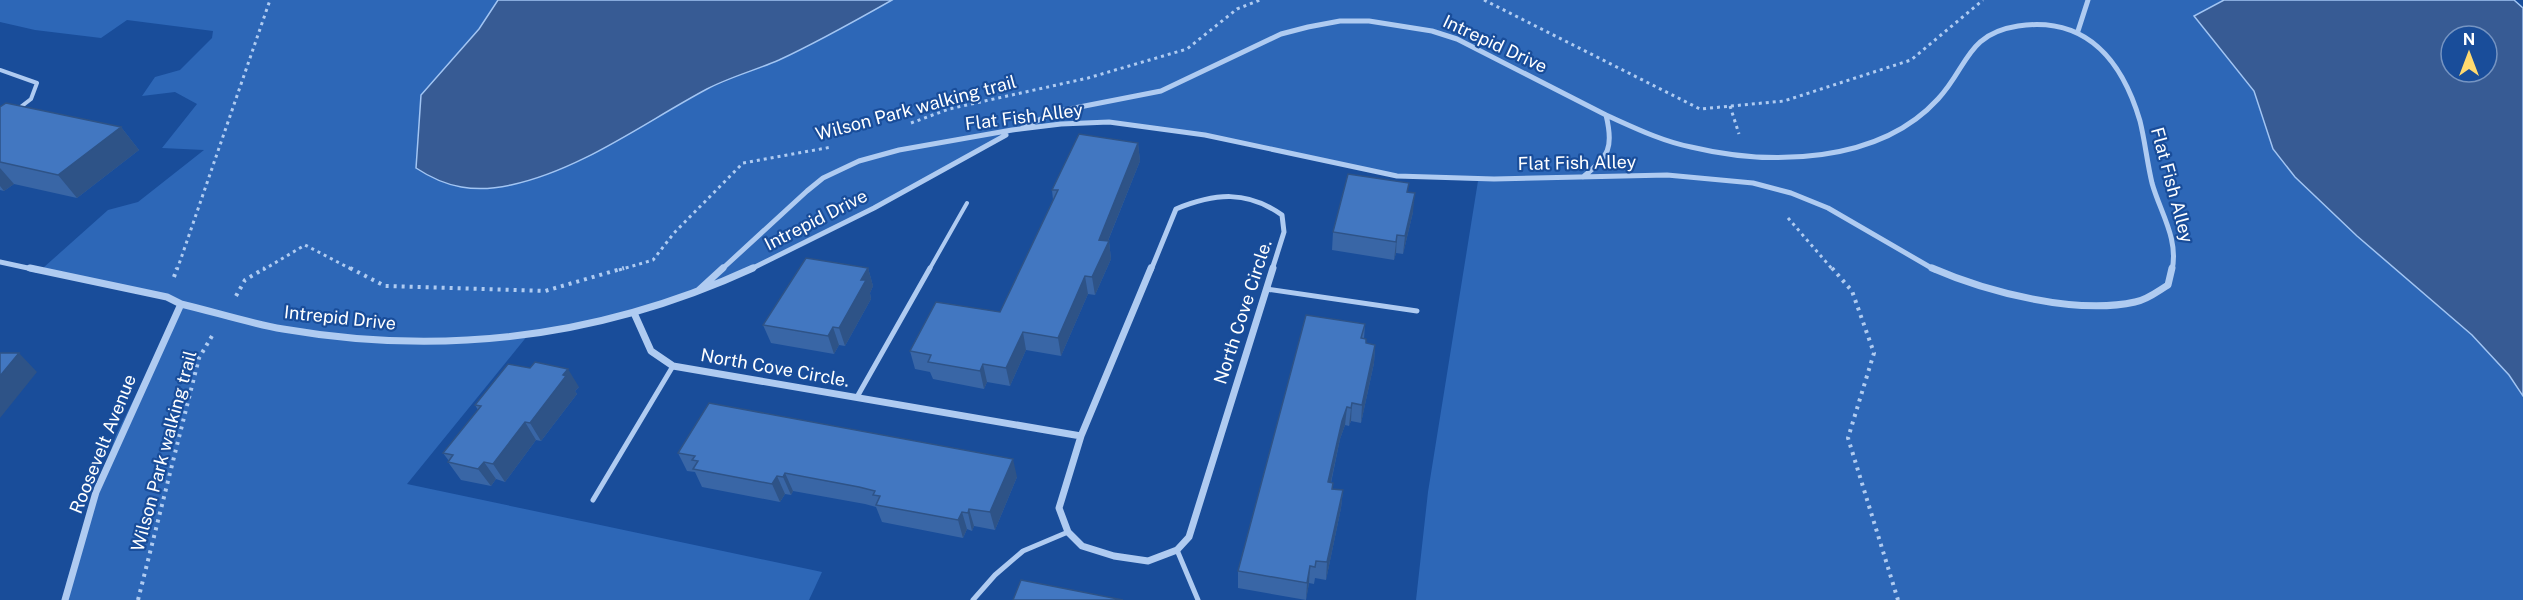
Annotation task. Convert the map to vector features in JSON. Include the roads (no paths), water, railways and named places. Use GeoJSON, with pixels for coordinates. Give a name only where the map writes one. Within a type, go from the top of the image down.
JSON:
{"type":"FeatureCollection","features":[{"type":"Feature","properties":{"kind":"street"},"geometry":{"type":"LineString","coordinates":[[2078,31],[2088,0]]}},
{"type":"Feature","properties":{"kind":"street","name":"Intrepid Drive"},"geometry":{"type":"LineString","coordinates":[[0,262],[167,297],[181,304],[295,331],[448,342],[545,333],[634,313],[699,290],[803,244],[905,192],[1010,133],[1059,111],[1161,91],[1281,34],[1340,21],[1402,25],[1457,39],[1606,115],[1675,143],[1703,150],[1750,155],[1803,155],[1875,141],[1902,130],[1931,107],[1950,84],[1968,50],[1980,40],[2015,26],[2046,22],[2078,31]]}},
{"type":"Feature","properties":{"kind":"street","name":"Flat Fish Alley"},"geometry":{"type":"LineString","coordinates":[[699,290],[792,206],[804,192],[835,170],[893,151],[1066,123],[1130,123],[1235,141],[1366,171],[1404,177],[1479,181],[1583,177],[1686,177],[1770,187],[1811,200],[1896,246],[1926,266],[1962,281],[2011,293],[2090,305],[2136,302],[2168,285],[2175,256],[2153,185],[2139,121],[2114,62],[2078,31]]}},
{"type":"Feature","properties":{"kind":"street"},"geometry":{"type":"LineString","coordinates":[[1583,177],[1605,160],[1612,140],[1606,115]]}},
{"type":"Feature","properties":{"kind":"street","name":"North Cove Circle."},"geometry":{"type":"LineString","coordinates":[[1068,532],[1059,508],[1081,436],[1176,209],[1197,199],[1223,193],[1247,195],[1282,215],[1284,232],[1189,537],[1177,550]]}},
{"type":"Feature","properties":{"kind":"street","name":"Roosevelt Avenue"},"geometry":{"type":"LineString","coordinates":[[65,600],[96,492],[124,425],[181,304]]}},
{"type":"Feature","properties":{"kind":"street","name":"North Cove Circle."},"geometry":{"type":"LineString","coordinates":[[634,313],[651,351],[673,366],[1081,436]]}},
{"type":"Feature","properties":{"kind":"street"},"geometry":{"type":"LineString","coordinates":[[1068,532],[1083,546],[1114,556],[1148,561],[1177,550]]}},
{"type":"Feature","properties":{"kind":"lane"},"geometry":{"type":"LineString","coordinates":[[0,70],[37,83],[31,99],[15,112]]}},
{"type":"Feature","properties":{"kind":"lane"},"geometry":{"type":"LineString","coordinates":[[857,398],[967,203]]}},
{"type":"Feature","properties":{"kind":"lane"},"geometry":{"type":"LineString","coordinates":[[1266,289],[1417,311]]}},
{"type":"Feature","properties":{"kind":"lane"},"geometry":{"type":"LineString","coordinates":[[593,500],[673,366]]}},
{"type":"Feature","properties":{"kind":"lane"},"geometry":{"type":"LineString","coordinates":[[974,600],[995,575],[1023,551],[1068,532]]}},
{"type":"Feature","properties":{"kind":"lane"},"geometry":{"type":"LineString","coordinates":[[1177,550],[1198,600]]}}]}
